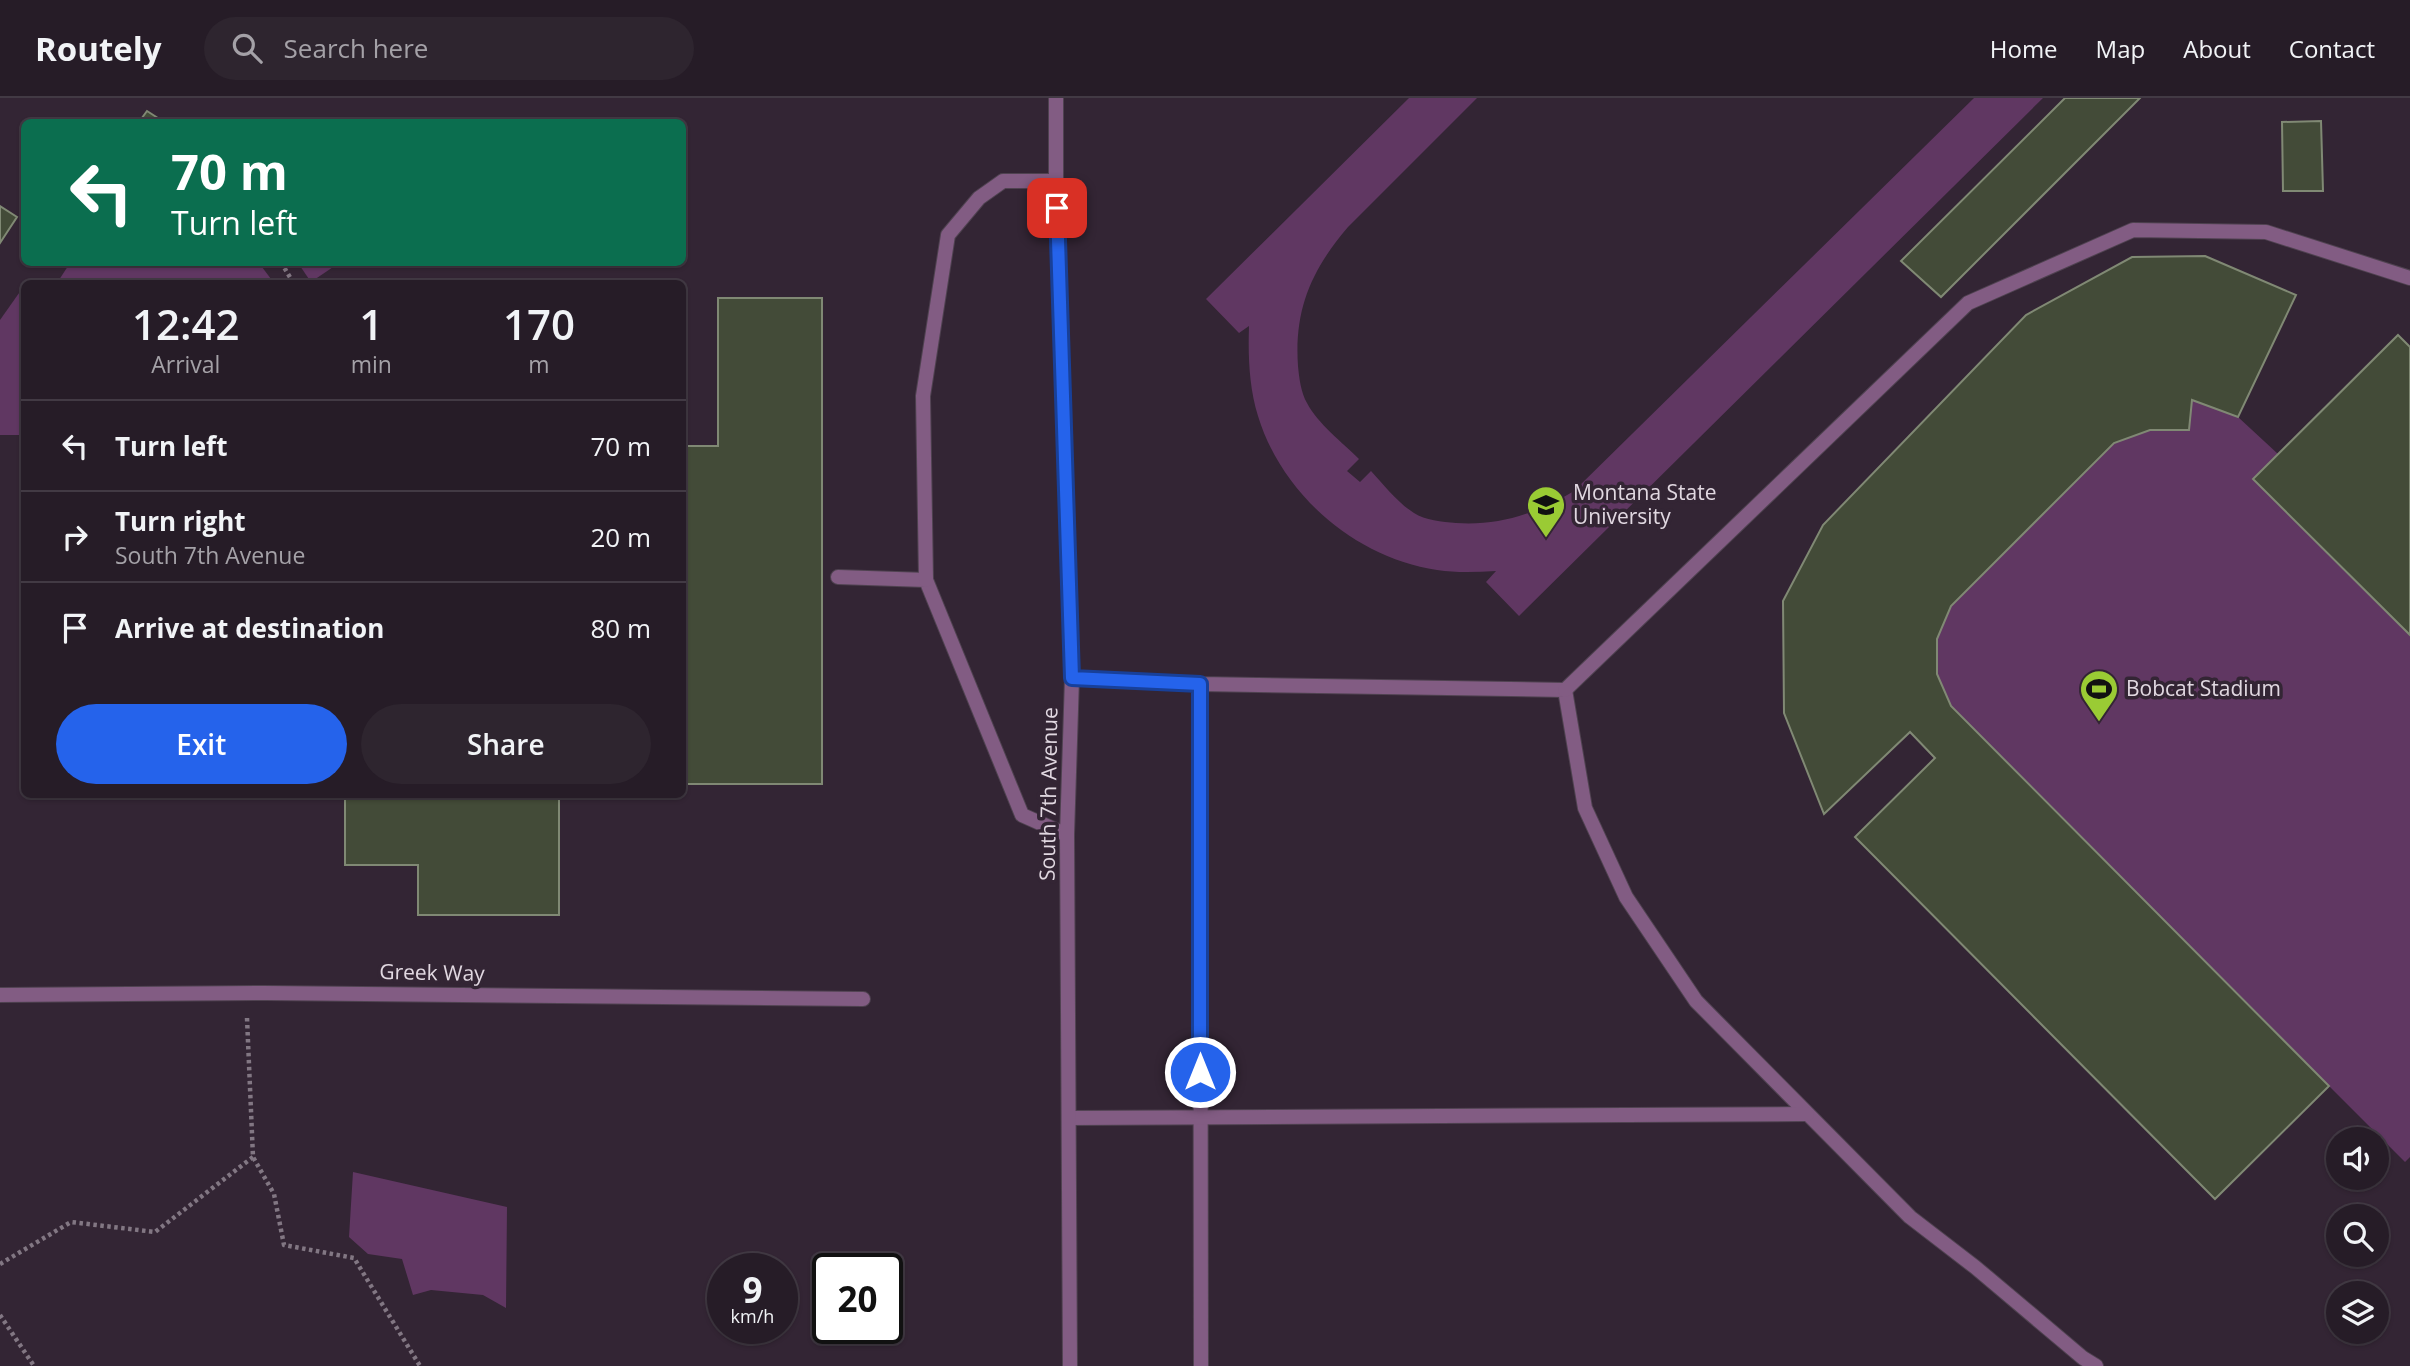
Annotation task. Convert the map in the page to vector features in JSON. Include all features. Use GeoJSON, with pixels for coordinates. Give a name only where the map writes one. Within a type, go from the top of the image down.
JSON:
{"type":"FeatureCollection","features":[{"type":"Feature","properties":{"kind":"street","name":"South 7th Avenue"},"geometry":{"type":"LineString","coordinates":[[1056,98],[1056,181],[1072,678],[1067,835],[1070,1366]]}},
{"type":"Feature","properties":{"kind":"street"},"geometry":{"type":"LineString","coordinates":[[1056,181],[1003,181],[979,198],[948,235],[923,396],[926,580],[1022,815],[1067,835]]}},
{"type":"Feature","properties":{"kind":"street"},"geometry":{"type":"LineString","coordinates":[[1072,678],[1200,684],[1565,690],[1968,303],[2133,230],[2266,232],[2410,278]]}},
{"type":"Feature","properties":{"kind":"street"},"geometry":{"type":"LineString","coordinates":[[838,578],[926,580]]}},
{"type":"Feature","properties":{"kind":"street"},"geometry":{"type":"LineString","coordinates":[[1200,684],[1201,1366]]}},
{"type":"Feature","properties":{"kind":"street"},"geometry":{"type":"LineString","coordinates":[[1565,690],[1585,808],[1626,897],[1696,1001],[1910,1217],[2096,1366]]}},
{"type":"Feature","properties":{"kind":"street","name":"Greek Way"},"geometry":{"type":"LineString","coordinates":[[0,995],[246,993],[863,999]]}},
{"type":"Feature","properties":{"kind":"street"},"geometry":{"type":"LineString","coordinates":[[1069,1118],[1807,1114]]}},
{"type":"Feature","properties":{"kind":"path"},"geometry":{"type":"LineString","coordinates":[[246,993],[253,1157],[274,1194],[284,1245],[354,1258],[420,1366]]}},
{"type":"Feature","properties":{"kind":"path"},"geometry":{"type":"LineString","coordinates":[[0,1264],[71,1222],[155,1232],[253,1157]]}},
{"type":"Feature","properties":{"kind":"path"},"geometry":{"type":"LineString","coordinates":[[0,1314],[34,1366]]}},
{"type":"Feature","properties":{"kind":"shaded area"},"geometry":{"type":"Polygon","coordinates":[[[1409,98],[1477,98],[1348,227],[1324,258],[1308,291],[1299,326],[1300,380],[1303,395],[1312,411],[1359,459],[1347,471],[1360,482],[1371,471],[1397,499],[1418,515],[1439,521],[1472,523],[1503,520],[1532,512],[1574,491],[1974,98],[2043,98],[1519,616],[1486,582],[1496,571],[1437,570],[1378,552],[1351,537],[1326,518],[1304,496],[1269,445],[1258,416],[1250,371],[1249,326],[1239,333],[1206,299],[1409,98]]]}},
{"type":"Feature","properties":{"kind":"shaded area","name":"Bobcat Stadium"},"geometry":{"type":"Polygon","coordinates":[[[2205,256],[2296,295],[2238,417],[2278,454],[2398,335],[2410,347],[2410,1157],[2405,1162],[2389,1146],[2389,1127],[2370,1127],[2329,1086],[2215,1199],[1855,837],[1935,759],[1910,733],[1824,814],[1784,713],[1783,601],[1823,525],[2026,315],[2132,257],[2205,256]]]}},
{"type":"Feature","properties":{"kind":"shaded area"},"geometry":{"type":"Polygon","coordinates":[[[68,266],[261,266],[272,280],[59,280],[68,266]]]}},
{"type":"Feature","properties":{"kind":"shaded area"},"geometry":{"type":"Polygon","coordinates":[[[300,266],[335,266],[314,280],[310,280],[300,266]]]}},
{"type":"Feature","properties":{"kind":"shaded area"},"geometry":{"type":"Polygon","coordinates":[[[21,290],[21,435],[0,435],[0,320],[21,290]]]}},
{"type":"Feature","properties":{"kind":"shaded area"},"geometry":{"type":"Polygon","coordinates":[[[353,1172],[507,1207],[506,1308],[483,1295],[431,1290],[413,1295],[402,1259],[368,1254],[349,1237],[353,1172]]]}},
{"type":"Feature","properties":{"kind":"building"},"geometry":{"type":"Polygon","coordinates":[[[2065,98],[2140,98],[1941,297],[1901,261],[2065,98]]]}},
{"type":"Feature","properties":{"kind":"building"},"geometry":{"type":"Polygon","coordinates":[[[147,111],[159,119],[141,119],[147,111]]]}},
{"type":"Feature","properties":{"kind":"building"},"geometry":{"type":"Polygon","coordinates":[[[2321,121],[2323,191],[2283,191],[2282,122],[2321,121]]]}},
{"type":"Feature","properties":{"kind":"building"},"geometry":{"type":"Polygon","coordinates":[[[0,206],[17,217],[0,243],[0,206]]]}},
{"type":"Feature","properties":{"kind":"building"},"geometry":{"type":"Polygon","coordinates":[[[2205,256],[2296,295],[2238,417],[2192,400],[2189,430],[2150,430],[2114,443],[1951,606],[1937,639],[1937,674],[1951,706],[2329,1086],[2215,1199],[1855,837],[1935,758],[1910,732],[1824,814],[1784,713],[1783,601],[1823,525],[2026,315],[2132,257],[2205,256]]]}},
{"type":"Feature","properties":{"kind":"building"},"geometry":{"type":"Polygon","coordinates":[[[718,298],[822,298],[822,784],[686,784],[686,446],[718,446],[718,298]]]}},
{"type":"Feature","properties":{"kind":"building"},"geometry":{"type":"Polygon","coordinates":[[[2398,335],[2410,347],[2410,635],[2253,479],[2398,335]]]}},
{"type":"Feature","properties":{"kind":"building"},"geometry":{"type":"Polygon","coordinates":[[[345,798],[559,798],[559,915],[418,915],[418,865],[345,865],[345,798]]]}},
{"type":"Feature","properties":{"kind":"place","name":"Montana State University"},"geometry":{"type":"Point","coordinates":[1546,539]}},
{"type":"Feature","properties":{"kind":"place","name":"Bobcat Stadium"},"geometry":{"type":"Point","coordinates":[2099,723]}},
{"type":"Feature","properties":{"kind":"route"},"geometry":{"type":"LineString","coordinates":[[1057,208],[1072,678],[1200,684],[1200,1072]]}}]}
